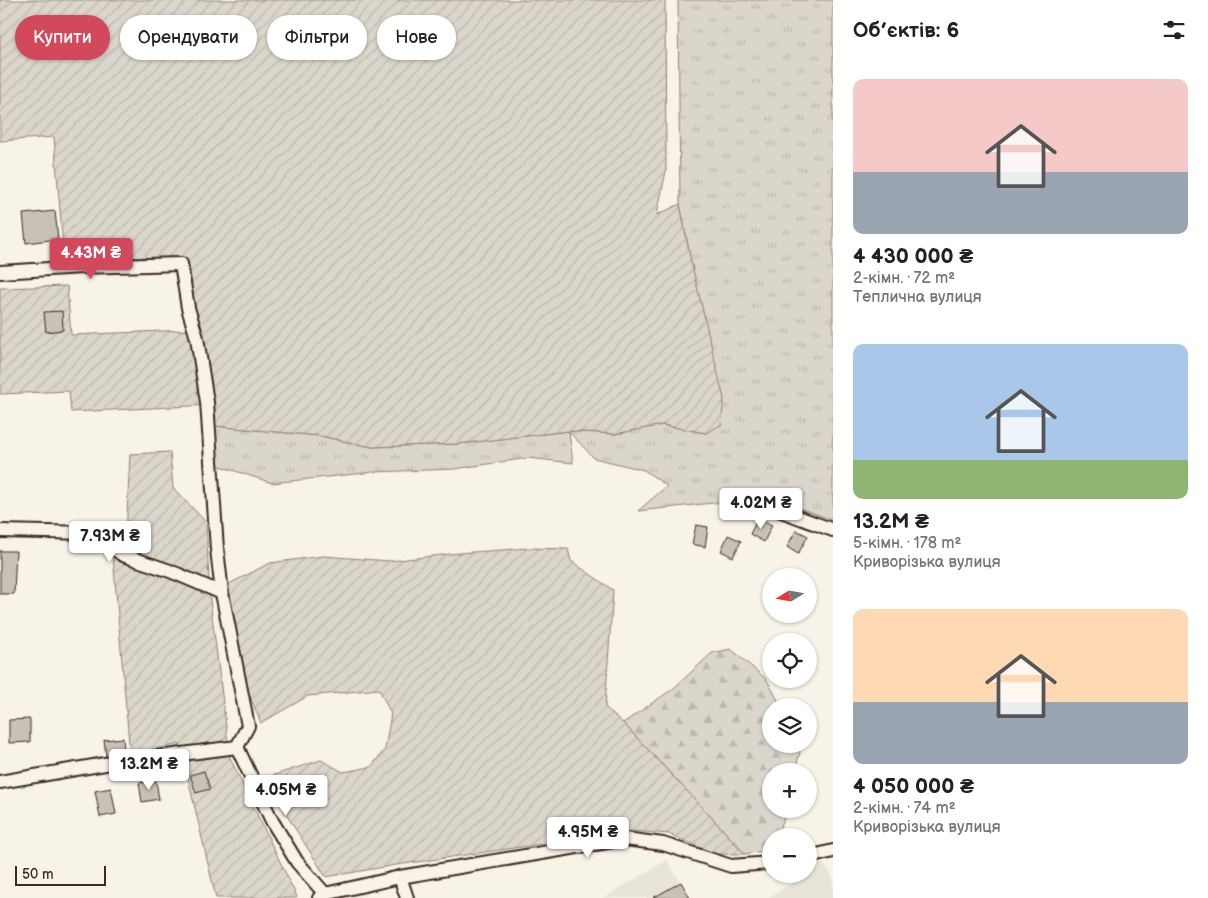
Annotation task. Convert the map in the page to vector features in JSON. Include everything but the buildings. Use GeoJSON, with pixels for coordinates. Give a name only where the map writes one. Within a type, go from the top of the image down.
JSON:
{"type":"FeatureCollection","features":[{"type":"Feature","properties":{"kind":"street"},"geometry":{"type":"LineString","coordinates":[[0,272],[82,266],[181,264],[188,308],[197,338],[207,402],[216,549],[222,593],[248,726],[237,747]]}},
{"type":"Feature","properties":{"kind":"street"},"geometry":{"type":"LineString","coordinates":[[765,505],[833,530]]}},
{"type":"Feature","properties":{"kind":"street"},"geometry":{"type":"LineString","coordinates":[[0,531],[91,533],[123,555],[170,571],[222,593]]}},
{"type":"Feature","properties":{"kind":"street"},"geometry":{"type":"LineString","coordinates":[[0,782],[112,763],[237,747]]}},
{"type":"Feature","properties":{"kind":"street"},"geometry":{"type":"LineString","coordinates":[[237,747],[272,821],[297,862],[322,896],[400,877],[625,839],[663,844],[731,866],[762,864]]}},
{"type":"Feature","properties":{"kind":"street"},"geometry":{"type":"LineString","coordinates":[[817,855],[833,851]]}},
{"type":"Feature","properties":{"kind":"street"},"geometry":{"type":"LineString","coordinates":[[400,877],[407,898]]}},
{"type":"Feature","properties":{"kind":"shaded area"},"geometry":{"type":"Polygon","coordinates":[[[667,860],[690,898],[603,898],[667,860]]]}},
{"type":"Feature","properties":{"kind":"shaded area"},"geometry":{"type":"Polygon","coordinates":[[[823,863],[833,877],[833,898],[768,898],[792,883],[817,883],[817,867],[823,863]]]}},
{"type":"Feature","properties":{"kind":"green space"},"geometry":{"type":"Polygon","coordinates":[[[0,0],[665,0],[666,171],[657,215],[680,204],[690,257],[724,399],[721,425],[706,433],[662,425],[615,434],[569,431],[458,444],[372,447],[320,436],[214,426],[212,405],[71,412],[69,391],[0,394],[0,288],[67,286],[71,335],[186,330],[173,257],[64,259],[54,137],[0,141],[0,0]]]}},
{"type":"Feature","properties":{"kind":"green space"},"geometry":{"type":"Polygon","coordinates":[[[678,0],[833,0],[833,520],[768,497],[638,511],[667,486],[644,470],[594,458],[569,432],[573,463],[528,458],[454,469],[373,472],[272,483],[214,464],[214,426],[320,436],[372,447],[458,444],[569,431],[615,434],[662,425],[706,433],[690,257],[680,204],[678,0]]]}},
{"type":"Feature","properties":{"kind":"green space"},"geometry":{"type":"Polygon","coordinates":[[[170,452],[173,488],[206,522],[210,600],[230,758],[296,898],[216,898],[180,744],[130,754],[111,534],[126,536],[130,454],[170,452]]]}},
{"type":"Feature","properties":{"kind":"green space"},"geometry":{"type":"Polygon","coordinates":[[[529,548],[568,549],[571,561],[613,590],[605,707],[623,723],[745,854],[715,854],[669,834],[632,831],[326,877],[284,811],[271,776],[321,760],[343,772],[371,767],[385,749],[391,714],[379,689],[308,696],[261,723],[244,682],[225,586],[270,563],[323,556],[390,561],[459,553],[529,548]]]}},
{"type":"Feature","properties":{"kind":"green space"},"geometry":{"type":"Polygon","coordinates":[[[731,649],[762,676],[762,688],[771,688],[777,698],[762,698],[762,753],[800,753],[797,763],[762,763],[762,818],[784,818],[780,828],[762,828],[762,851],[745,854],[623,723],[674,688],[712,653],[731,649]]]}}]}
